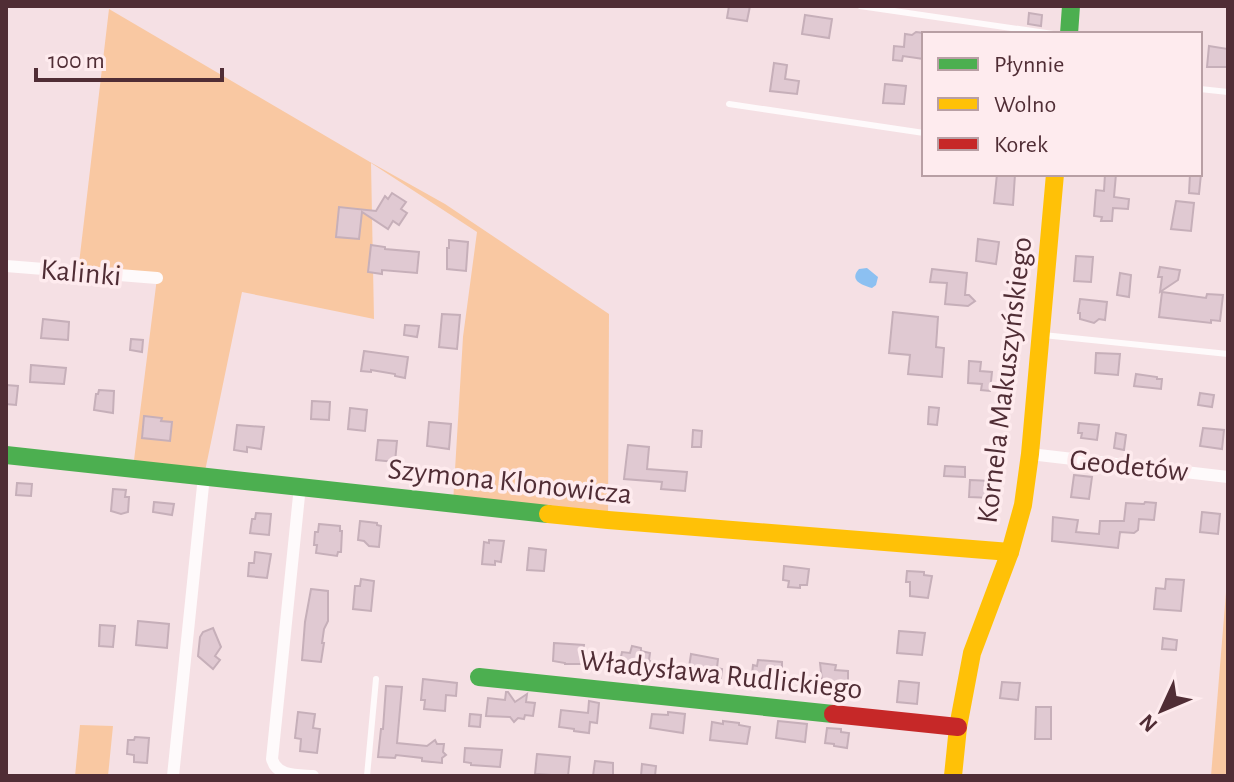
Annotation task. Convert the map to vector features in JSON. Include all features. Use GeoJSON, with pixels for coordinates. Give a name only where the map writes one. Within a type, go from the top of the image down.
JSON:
{"type":"FeatureCollection","features":[{"type":"Feature","properties":{"kind":"street"},"geometry":{"type":"LineString","coordinates":[[1069,32],[1071,6]]}},
{"type":"Feature","properties":{"kind":"street","name":"Kornela Makuszyńskiego"},"geometry":{"type":"LineString","coordinates":[[953,776],[958,727],[972,653],[1010,552],[1023,505],[1055,176]]}},
{"type":"Feature","properties":{"kind":"street","name":"Kalinki"},"geometry":{"type":"LineString","coordinates":[[6,266],[157,278]]}},
{"type":"Feature","properties":{"kind":"street","name":"Geodetów"},"geometry":{"type":"LineString","coordinates":[[1030,454],[1228,477]]}},
{"type":"Feature","properties":{"kind":"street","name":"Szymona Klonowicza"},"geometry":{"type":"LineString","coordinates":[[6,455],[608,520],[1010,552]]}},
{"type":"Feature","properties":{"kind":"street"},"geometry":{"type":"LineString","coordinates":[[173,776],[204,476]]}},
{"type":"Feature","properties":{"kind":"street"},"geometry":{"type":"LineString","coordinates":[[300,486],[272,759],[280,772],[311,776]]}},
{"type":"Feature","properties":{"kind":"street","name":"Władysława Rudlickiego"},"geometry":{"type":"LineString","coordinates":[[479,677],[958,727]]}},
{"type":"Feature","properties":{"kind":"lane"},"geometry":{"type":"LineString","coordinates":[[860,6],[1039,32]]}},
{"type":"Feature","properties":{"kind":"lane"},"geometry":{"type":"LineString","coordinates":[[1202,89],[1228,92]]}},
{"type":"Feature","properties":{"kind":"lane"},"geometry":{"type":"LineString","coordinates":[[729,104],[922,133]]}},
{"type":"Feature","properties":{"kind":"lane"},"geometry":{"type":"LineString","coordinates":[[1039,335],[1228,354]]}},
{"type":"Feature","properties":{"kind":"lane"},"geometry":{"type":"LineString","coordinates":[[367,776],[376,679]]}},
{"type":"Feature","properties":{"kind":"shaded area"},"geometry":{"type":"Polygon","coordinates":[[[109,9],[445,204],[609,314],[608,520],[453,503],[463,337],[477,232],[371,163],[374,319],[242,292],[204,476],[133,468],[157,278],[78,272],[109,9]]]}},
{"type":"Feature","properties":{"kind":"shaded area"},"geometry":{"type":"Polygon","coordinates":[[[1228,568],[1228,776],[1211,776],[1228,568]]]}},
{"type":"Feature","properties":{"kind":"shaded area"},"geometry":{"type":"Polygon","coordinates":[[[80,725],[113,726],[108,776],[75,776],[80,725]]]}},
{"type":"Feature","properties":{"kind":"water"},"geometry":{"type":"Polygon","coordinates":[[[867,268],[878,277],[872,288],[860,284],[855,276],[859,269],[867,268]]]}},
{"type":"Feature","properties":{"kind":"building"},"geometry":{"type":"Polygon","coordinates":[[[729,6],[750,6],[747,21],[727,18],[729,6]]]}},
{"type":"Feature","properties":{"kind":"building"},"geometry":{"type":"Polygon","coordinates":[[[1029,13],[1042,15],[1041,26],[1028,24],[1029,13]]]}},
{"type":"Feature","properties":{"kind":"building"},"geometry":{"type":"Polygon","coordinates":[[[805,15],[832,19],[829,38],[802,34],[805,15]]]}},
{"type":"Feature","properties":{"kind":"building"},"geometry":{"type":"Polygon","coordinates":[[[922,33],[922,59],[903,56],[902,61],[893,60],[894,46],[904,47],[905,34],[922,33]]]}},
{"type":"Feature","properties":{"kind":"building"},"geometry":{"type":"Polygon","coordinates":[[[1209,46],[1228,49],[1228,67],[1207,67],[1209,46]]]}},
{"type":"Feature","properties":{"kind":"building"},"geometry":{"type":"Polygon","coordinates":[[[774,63],[787,65],[785,79],[799,81],[797,94],[770,91],[774,63]]]}},
{"type":"Feature","properties":{"kind":"building"},"geometry":{"type":"Polygon","coordinates":[[[885,84],[906,86],[904,104],[883,103],[885,84]]]}},
{"type":"Feature","properties":{"kind":"building"},"geometry":{"type":"Polygon","coordinates":[[[997,176],[1015,176],[1013,205],[994,203],[997,176]]]}},
{"type":"Feature","properties":{"kind":"building"},"geometry":{"type":"Polygon","coordinates":[[[1105,176],[1116,176],[1114,197],[1129,199],[1128,209],[1113,208],[1112,221],[1101,221],[1102,217],[1094,216],[1096,190],[1104,191],[1105,176]]]}},
{"type":"Feature","properties":{"kind":"building"},"geometry":{"type":"Polygon","coordinates":[[[1190,176],[1201,176],[1199,194],[1189,193],[1190,176]]]}},
{"type":"Feature","properties":{"kind":"building"},"geometry":{"type":"Polygon","coordinates":[[[392,193],[406,202],[401,209],[407,213],[399,225],[393,221],[388,229],[362,212],[359,239],[336,237],[339,207],[376,211],[385,196],[388,199],[392,193]]]}},
{"type":"Feature","properties":{"kind":"building"},"geometry":{"type":"Polygon","coordinates":[[[1176,201],[1194,203],[1191,231],[1171,229],[1176,201]]]}},
{"type":"Feature","properties":{"kind":"building"},"geometry":{"type":"Polygon","coordinates":[[[978,239],[999,242],[996,264],[976,261],[978,239]]]}},
{"type":"Feature","properties":{"kind":"building"},"geometry":{"type":"Polygon","coordinates":[[[449,240],[468,242],[466,271],[447,269],[449,240]]]}},
{"type":"Feature","properties":{"kind":"building"},"geometry":{"type":"Polygon","coordinates":[[[371,245],[419,252],[417,273],[368,272],[371,245]]]}},
{"type":"Feature","properties":{"kind":"building"},"geometry":{"type":"Polygon","coordinates":[[[1076,256],[1093,257],[1091,282],[1074,281],[1076,256]]]}},
{"type":"Feature","properties":{"kind":"building"},"geometry":{"type":"Polygon","coordinates":[[[1160,267],[1180,270],[1178,280],[1160,292],[1162,277],[1158,277],[1160,267]]]}},
{"type":"Feature","properties":{"kind":"building"},"geometry":{"type":"Polygon","coordinates":[[[932,269],[967,273],[965,295],[975,301],[968,306],[945,304],[947,283],[930,282],[932,269]]]}},
{"type":"Feature","properties":{"kind":"building"},"geometry":{"type":"Polygon","coordinates":[[[1120,273],[1131,275],[1129,297],[1117,295],[1120,273]]]}},
{"type":"Feature","properties":{"kind":"building"},"geometry":{"type":"Polygon","coordinates":[[[1162,292],[1206,298],[1207,294],[1223,295],[1220,321],[1211,320],[1211,323],[1159,317],[1162,292]]]}},
{"type":"Feature","properties":{"kind":"building"},"geometry":{"type":"Polygon","coordinates":[[[1080,299],[1107,302],[1105,320],[1099,319],[1094,323],[1080,319],[1080,299]]]}},
{"type":"Feature","properties":{"kind":"building"},"geometry":{"type":"Polygon","coordinates":[[[893,312],[938,317],[936,347],[944,348],[942,377],[908,374],[910,355],[889,353],[893,312]]]}},
{"type":"Feature","properties":{"kind":"building"},"geometry":{"type":"Polygon","coordinates":[[[442,314],[460,315],[457,349],[439,347],[442,314]]]}},
{"type":"Feature","properties":{"kind":"building"},"geometry":{"type":"Polygon","coordinates":[[[43,319],[69,322],[68,340],[41,338],[43,319]]]}},
{"type":"Feature","properties":{"kind":"building"},"geometry":{"type":"Polygon","coordinates":[[[405,325],[419,326],[417,337],[404,335],[405,325]]]}},
{"type":"Feature","properties":{"kind":"building"},"geometry":{"type":"Polygon","coordinates":[[[131,339],[143,340],[142,352],[130,350],[131,339]]]}},
{"type":"Feature","properties":{"kind":"building"},"geometry":{"type":"Polygon","coordinates":[[[364,351],[408,357],[405,378],[371,370],[361,371],[364,351]]]}},
{"type":"Feature","properties":{"kind":"building"},"geometry":{"type":"Polygon","coordinates":[[[1096,353],[1120,354],[1118,375],[1095,373],[1096,353]]]}},
{"type":"Feature","properties":{"kind":"building"},"geometry":{"type":"Polygon","coordinates":[[[969,361],[981,362],[980,371],[992,372],[990,391],[981,390],[982,384],[968,383],[969,361]]]}},
{"type":"Feature","properties":{"kind":"building"},"geometry":{"type":"Polygon","coordinates":[[[31,365],[66,368],[64,384],[30,382],[31,365]]]}},
{"type":"Feature","properties":{"kind":"building"},"geometry":{"type":"Polygon","coordinates":[[[1136,374],[1162,379],[1161,389],[1134,386],[1136,374]]]}},
{"type":"Feature","properties":{"kind":"building"},"geometry":{"type":"Polygon","coordinates":[[[6,385],[18,386],[16,405],[6,404],[6,385]]]}},
{"type":"Feature","properties":{"kind":"building"},"geometry":{"type":"Polygon","coordinates":[[[99,390],[114,391],[113,413],[94,410],[99,390]]]}},
{"type":"Feature","properties":{"kind":"building"},"geometry":{"type":"Polygon","coordinates":[[[1200,393],[1214,395],[1212,407],[1198,405],[1200,393]]]}},
{"type":"Feature","properties":{"kind":"building"},"geometry":{"type":"Polygon","coordinates":[[[312,401],[330,402],[329,420],[311,419],[312,401]]]}},
{"type":"Feature","properties":{"kind":"building"},"geometry":{"type":"Polygon","coordinates":[[[929,407],[939,408],[937,425],[928,424],[929,407]]]}},
{"type":"Feature","properties":{"kind":"building"},"geometry":{"type":"Polygon","coordinates":[[[350,408],[367,410],[365,431],[348,429],[350,408]]]}},
{"type":"Feature","properties":{"kind":"building"},"geometry":{"type":"Polygon","coordinates":[[[144,416],[172,422],[170,441],[142,438],[144,416]]]}},
{"type":"Feature","properties":{"kind":"building"},"geometry":{"type":"Polygon","coordinates":[[[429,422],[451,424],[449,449],[427,446],[429,422]]]}},
{"type":"Feature","properties":{"kind":"building"},"geometry":{"type":"Polygon","coordinates":[[[1079,423],[1099,425],[1097,440],[1081,438],[1079,423]]]}},
{"type":"Feature","properties":{"kind":"building"},"geometry":{"type":"Polygon","coordinates":[[[237,425],[264,427],[261,449],[247,447],[247,452],[234,450],[237,425]]]}},
{"type":"Feature","properties":{"kind":"building"},"geometry":{"type":"Polygon","coordinates":[[[1203,428],[1224,430],[1222,449],[1200,446],[1203,428]]]}},
{"type":"Feature","properties":{"kind":"building"},"geometry":{"type":"Polygon","coordinates":[[[693,430],[702,431],[701,447],[692,447],[693,430]]]}},
{"type":"Feature","properties":{"kind":"building"},"geometry":{"type":"Polygon","coordinates":[[[1116,433],[1126,435],[1124,450],[1114,448],[1116,433]]]}},
{"type":"Feature","properties":{"kind":"building"},"geometry":{"type":"Polygon","coordinates":[[[378,440],[397,441],[395,462],[376,460],[378,440]]]}},
{"type":"Feature","properties":{"kind":"building"},"geometry":{"type":"Polygon","coordinates":[[[628,445],[649,447],[647,469],[687,472],[685,491],[661,489],[662,482],[624,479],[628,445]]]}},
{"type":"Feature","properties":{"kind":"building"},"geometry":{"type":"Polygon","coordinates":[[[945,466],[965,467],[965,477],[944,476],[945,466]]]}},
{"type":"Feature","properties":{"kind":"building"},"geometry":{"type":"Polygon","coordinates":[[[1074,475],[1092,477],[1089,499],[1071,497],[1074,475]]]}},
{"type":"Feature","properties":{"kind":"building"},"geometry":{"type":"Polygon","coordinates":[[[970,480],[992,481],[992,498],[969,497],[970,480]]]}},
{"type":"Feature","properties":{"kind":"building"},"geometry":{"type":"Polygon","coordinates":[[[17,483],[32,484],[31,496],[16,495],[17,483]]]}},
{"type":"Feature","properties":{"kind":"building"},"geometry":{"type":"Polygon","coordinates":[[[113,489],[126,490],[128,512],[121,514],[111,511],[113,489]]]}},
{"type":"Feature","properties":{"kind":"building"},"geometry":{"type":"Polygon","coordinates":[[[154,502],[174,504],[172,515],[153,512],[154,502]]]}},
{"type":"Feature","properties":{"kind":"building"},"geometry":{"type":"Polygon","coordinates":[[[1126,503],[1156,503],[1154,520],[1139,519],[1138,530],[1134,533],[1120,532],[1118,548],[1052,541],[1053,517],[1078,520],[1076,532],[1099,534],[1100,521],[1124,521],[1126,503]]]}},
{"type":"Feature","properties":{"kind":"building"},"geometry":{"type":"Polygon","coordinates":[[[1202,512],[1220,514],[1218,534],[1200,532],[1202,512]]]}},
{"type":"Feature","properties":{"kind":"building"},"geometry":{"type":"Polygon","coordinates":[[[256,513],[271,514],[269,535],[250,533],[256,513]]]}},
{"type":"Feature","properties":{"kind":"building"},"geometry":{"type":"Polygon","coordinates":[[[360,521],[381,526],[379,547],[358,540],[360,521]]]}},
{"type":"Feature","properties":{"kind":"building"},"geometry":{"type":"Polygon","coordinates":[[[319,524],[340,526],[341,552],[337,556],[316,553],[315,532],[318,532],[319,524]]]}},
{"type":"Feature","properties":{"kind":"building"},"geometry":{"type":"Polygon","coordinates":[[[489,540],[504,541],[501,562],[495,561],[495,565],[482,564],[484,542],[489,543],[489,540]]]}},
{"type":"Feature","properties":{"kind":"building"},"geometry":{"type":"Polygon","coordinates":[[[529,548],[546,550],[544,571],[527,570],[529,548]]]}},
{"type":"Feature","properties":{"kind":"building"},"geometry":{"type":"Polygon","coordinates":[[[255,552],[271,554],[267,578],[248,576],[249,563],[254,563],[255,552]]]}},
{"type":"Feature","properties":{"kind":"building"},"geometry":{"type":"Polygon","coordinates":[[[784,566],[809,569],[807,585],[788,587],[789,581],[783,580],[784,566]]]}},
{"type":"Feature","properties":{"kind":"building"},"geometry":{"type":"Polygon","coordinates":[[[907,571],[932,576],[928,598],[910,596],[907,571]]]}},
{"type":"Feature","properties":{"kind":"building"},"geometry":{"type":"Polygon","coordinates":[[[361,579],[374,581],[371,611],[353,609],[355,586],[360,586],[361,579]]]}},
{"type":"Feature","properties":{"kind":"building"},"geometry":{"type":"Polygon","coordinates":[[[1166,579],[1184,580],[1181,611],[1154,609],[1156,588],[1165,589],[1166,579]]]}},
{"type":"Feature","properties":{"kind":"building"},"geometry":{"type":"Polygon","coordinates":[[[311,589],[328,591],[328,621],[324,629],[321,662],[302,660],[311,589]]]}},
{"type":"Feature","properties":{"kind":"building"},"geometry":{"type":"Polygon","coordinates":[[[138,621],[169,624],[167,648],[136,645],[138,621]]]}},
{"type":"Feature","properties":{"kind":"building"},"geometry":{"type":"Polygon","coordinates":[[[100,625],[115,626],[113,647],[99,646],[100,625]]]}},
{"type":"Feature","properties":{"kind":"building"},"geometry":{"type":"Polygon","coordinates":[[[213,628],[221,647],[215,656],[220,660],[213,669],[198,656],[200,637],[203,632],[213,628]]]}},
{"type":"Feature","properties":{"kind":"building"},"geometry":{"type":"Polygon","coordinates":[[[899,631],[925,633],[922,655],[897,653],[899,631]]]}},
{"type":"Feature","properties":{"kind":"building"},"geometry":{"type":"Polygon","coordinates":[[[1163,638],[1177,640],[1176,650],[1162,649],[1163,638]]]}},
{"type":"Feature","properties":{"kind":"building"},"geometry":{"type":"Polygon","coordinates":[[[554,643],[584,645],[582,664],[553,661],[554,643]]]}},
{"type":"Feature","properties":{"kind":"building"},"geometry":{"type":"Polygon","coordinates":[[[632,646],[650,653],[647,672],[627,672],[628,668],[619,666],[622,652],[630,653],[632,646]]]}},
{"type":"Feature","properties":{"kind":"building"},"geometry":{"type":"Polygon","coordinates":[[[691,654],[718,659],[721,678],[702,680],[702,676],[688,674],[691,654]]]}},
{"type":"Feature","properties":{"kind":"building"},"geometry":{"type":"Polygon","coordinates":[[[758,660],[782,662],[782,682],[765,680],[765,684],[751,683],[753,665],[757,666],[758,660]]]}},
{"type":"Feature","properties":{"kind":"building"},"geometry":{"type":"Polygon","coordinates":[[[820,663],[836,665],[835,670],[848,671],[846,692],[823,689],[820,663]]]}},
{"type":"Feature","properties":{"kind":"building"},"geometry":{"type":"Polygon","coordinates":[[[423,679],[457,683],[456,696],[446,695],[445,711],[424,709],[425,700],[421,700],[423,679]]]}},
{"type":"Feature","properties":{"kind":"building"},"geometry":{"type":"Polygon","coordinates":[[[899,681],[919,683],[917,704],[897,702],[899,681]]]}},
{"type":"Feature","properties":{"kind":"building"},"geometry":{"type":"Polygon","coordinates":[[[1002,682],[1020,683],[1018,700],[1000,698],[1002,682]]]}},
{"type":"Feature","properties":{"kind":"building"},"geometry":{"type":"Polygon","coordinates":[[[386,686],[402,687],[397,743],[427,746],[435,740],[437,744],[444,744],[443,752],[446,755],[442,763],[396,755],[395,758],[378,757],[386,686]]]}},
{"type":"Feature","properties":{"kind":"building"},"geometry":{"type":"Polygon","coordinates":[[[506,692],[515,702],[527,694],[526,702],[535,703],[533,716],[525,715],[524,719],[518,718],[514,722],[510,717],[486,716],[488,698],[505,700],[506,692]]]}},
{"type":"Feature","properties":{"kind":"building"},"geometry":{"type":"Polygon","coordinates":[[[589,701],[599,703],[597,723],[590,722],[589,733],[559,727],[561,710],[588,713],[589,701]]]}},
{"type":"Feature","properties":{"kind":"building"},"geometry":{"type":"Polygon","coordinates":[[[1036,707],[1051,707],[1051,739],[1035,739],[1036,707]]]}},
{"type":"Feature","properties":{"kind":"building"},"geometry":{"type":"Polygon","coordinates":[[[298,712],[315,714],[313,728],[320,729],[317,753],[300,751],[301,739],[295,738],[298,712]]]}},
{"type":"Feature","properties":{"kind":"building"},"geometry":{"type":"Polygon","coordinates":[[[668,712],[685,714],[683,733],[650,728],[652,714],[668,715],[668,712]]]}},
{"type":"Feature","properties":{"kind":"building"},"geometry":{"type":"Polygon","coordinates":[[[470,714],[481,715],[480,727],[469,726],[470,714]]]}},
{"type":"Feature","properties":{"kind":"building"},"geometry":{"type":"Polygon","coordinates":[[[723,721],[750,727],[747,744],[710,740],[712,722],[723,724],[723,721]]]}},
{"type":"Feature","properties":{"kind":"building"},"geometry":{"type":"Polygon","coordinates":[[[778,721],[807,724],[805,742],[776,738],[778,721]]]}},
{"type":"Feature","properties":{"kind":"building"},"geometry":{"type":"Polygon","coordinates":[[[827,728],[849,733],[847,748],[825,743],[827,728]]]}},
{"type":"Feature","properties":{"kind":"building"},"geometry":{"type":"Polygon","coordinates":[[[149,738],[147,763],[134,762],[134,755],[127,754],[128,740],[149,738]]]}},
{"type":"Feature","properties":{"kind":"building"},"geometry":{"type":"Polygon","coordinates":[[[465,748],[502,750],[500,767],[464,762],[465,748]]]}},
{"type":"Feature","properties":{"kind":"building"},"geometry":{"type":"Polygon","coordinates":[[[537,754],[570,757],[568,776],[535,774],[537,754]]]}},
{"type":"Feature","properties":{"kind":"building"},"geometry":{"type":"Polygon","coordinates":[[[595,761],[613,763],[613,776],[593,776],[595,761]]]}},
{"type":"Feature","properties":{"kind":"building"},"geometry":{"type":"Polygon","coordinates":[[[642,764],[656,766],[655,776],[641,776],[642,764]]]}},
{"type":"Feature","properties":{"kind":"traffic: fast"},"geometry":{"type":"LineString","coordinates":[[1069,32],[1071,6]]}},
{"type":"Feature","properties":{"kind":"traffic: fast"},"geometry":{"type":"LineString","coordinates":[[6,455],[548,514]]}},
{"type":"Feature","properties":{"kind":"traffic: fast"},"geometry":{"type":"LineString","coordinates":[[479,677],[833,714]]}},
{"type":"Feature","properties":{"kind":"traffic: slow"},"geometry":{"type":"LineString","coordinates":[[953,776],[958,727],[972,653],[1010,552],[1023,505],[1055,176]]}},
{"type":"Feature","properties":{"kind":"traffic: slow"},"geometry":{"type":"LineString","coordinates":[[548,514],[1010,552]]}},
{"type":"Feature","properties":{"kind":"traffic: jam"},"geometry":{"type":"LineString","coordinates":[[833,714],[958,727]]}}]}
